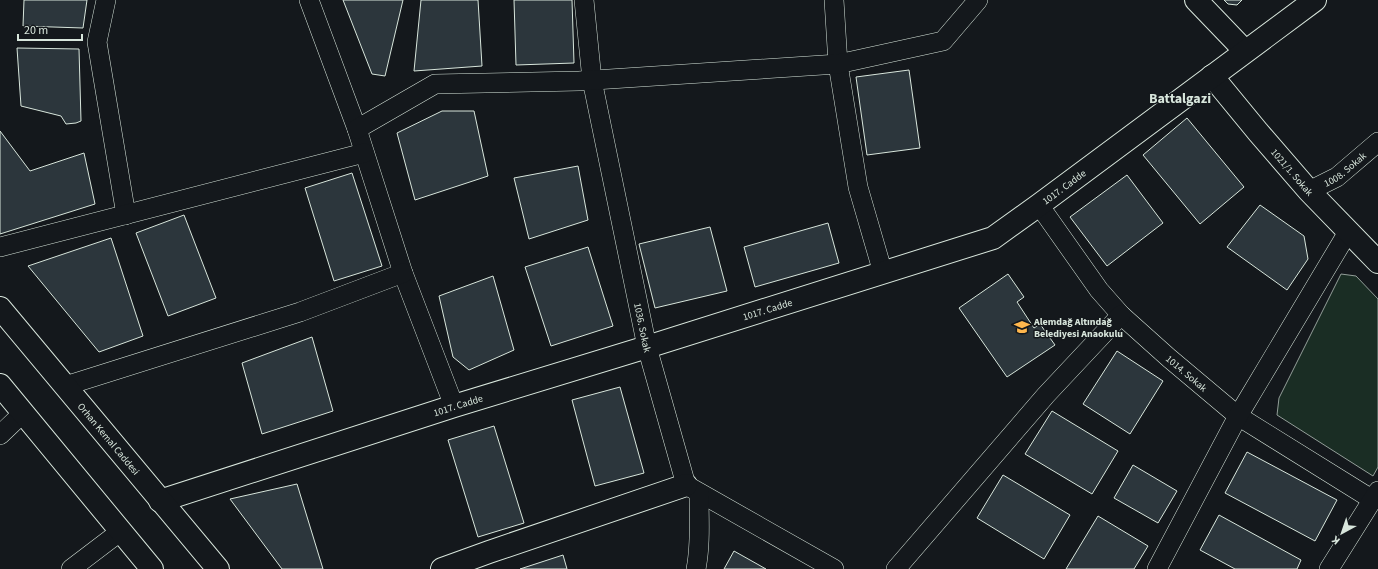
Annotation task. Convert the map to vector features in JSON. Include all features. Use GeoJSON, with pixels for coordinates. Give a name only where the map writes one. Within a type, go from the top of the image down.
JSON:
{"type":"FeatureCollection","features":[{"type":"Feature","properties":{"kind":"street"},"geometry":{"type":"LineString","coordinates":[[106,0],[98,42],[126,215]]}},
{"type":"Feature","properties":{"kind":"street"},"geometry":{"type":"LineString","coordinates":[[309,0],[357,129],[403,273],[454,406]]}},
{"type":"Feature","properties":{"kind":"street","name":"1036. Sokak"},"geometry":{"type":"LineString","coordinates":[[584,0],[592,80],[647,347],[693,489],[700,530],[696,569]]}},
{"type":"Feature","properties":{"kind":"street"},"geometry":{"type":"LineString","coordinates":[[834,0],[838,64],[858,187],[883,273]]}},
{"type":"Feature","properties":{"kind":"street"},"geometry":{"type":"LineString","coordinates":[[357,129],[435,84],[592,80],[838,64],[943,41],[978,0]]}},
{"type":"Feature","properties":{"kind":"street"},"geometry":{"type":"LineString","coordinates":[[1196,0],[1245,51]]}},
{"type":"Feature","properties":{"kind":"street","name":"1017. Cadde"},"geometry":{"type":"LineString","coordinates":[[160,501],[454,406],[993,238],[1315,0]]}},
{"type":"Feature","properties":{"kind":"street","name":"1021/1. Sokak"},"geometry":{"type":"LineString","coordinates":[[1212,76],[1309,191],[1378,262]]}},
{"type":"Feature","properties":{"kind":"street","name":"1008. Sokak"},"geometry":{"type":"LineString","coordinates":[[1309,191],[1337,177],[1378,142]]}},
{"type":"Feature","properties":{"kind":"street"},"geometry":{"type":"LineString","coordinates":[[0,247],[364,153]]}},
{"type":"Feature","properties":{"kind":"street","name":"1014. Sokak"},"geometry":{"type":"LineString","coordinates":[[1039,205],[1100,290],[1121,315],[1169,358],[1238,416],[1375,495]]}},
{"type":"Feature","properties":{"kind":"street"},"geometry":{"type":"LineString","coordinates":[[1157,569],[1238,416],[1348,232]]}},
{"type":"Feature","properties":{"kind":"street"},"geometry":{"type":"LineString","coordinates":[[65,386],[300,312],[403,273]]}},
{"type":"Feature","properties":{"kind":"street","name":"Orhan Kemal Caddesi"},"geometry":{"type":"LineString","coordinates":[[0,308],[218,569]]}},
{"type":"Feature","properties":{"kind":"street"},"geometry":{"type":"LineString","coordinates":[[896,569],[1046,395],[1121,315]]}},
{"type":"Feature","properties":{"kind":"street"},"geometry":{"type":"LineString","coordinates":[[2,391],[23,413],[152,569]]}},
{"type":"Feature","properties":{"kind":"street"},"geometry":{"type":"LineString","coordinates":[[0,435],[23,413]]}},
{"type":"Feature","properties":{"kind":"street"},"geometry":{"type":"LineString","coordinates":[[442,569],[489,552],[693,489],[830,568]]}},
{"type":"Feature","properties":{"kind":"street"},"geometry":{"type":"LineString","coordinates":[[1329,569],[1375,495]]}},
{"type":"Feature","properties":{"kind":"street"},"geometry":{"type":"LineString","coordinates":[[71,569],[121,531]]}},
{"type":"Feature","properties":{"kind":"green space"},"geometry":{"type":"Polygon","coordinates":[[[1341,274],[1356,276],[1378,299],[1378,467],[1373,476],[1277,415],[1279,398],[1341,274]]]}},
{"type":"Feature","properties":{"kind":"building"},"geometry":{"type":"Polygon","coordinates":[[[24,0],[87,0],[83,28],[23,26],[24,0]]]}},
{"type":"Feature","properties":{"kind":"building"},"geometry":{"type":"Polygon","coordinates":[[[343,0],[403,0],[385,76],[372,74],[343,0]]]}},
{"type":"Feature","properties":{"kind":"building"},"geometry":{"type":"Polygon","coordinates":[[[421,0],[478,0],[482,66],[414,71],[421,0]]]}},
{"type":"Feature","properties":{"kind":"building"},"geometry":{"type":"Polygon","coordinates":[[[514,0],[572,0],[574,63],[516,65],[514,0]]]}},
{"type":"Feature","properties":{"kind":"building"},"geometry":{"type":"Polygon","coordinates":[[[1224,0],[1242,0],[1237,5],[1228,4],[1224,0]]]}},
{"type":"Feature","properties":{"kind":"building"},"geometry":{"type":"Polygon","coordinates":[[[17,48],[79,49],[81,121],[66,124],[61,116],[21,106],[17,48]]]}},
{"type":"Feature","properties":{"kind":"building"},"geometry":{"type":"Polygon","coordinates":[[[909,70],[920,148],[867,155],[856,77],[909,70]]]}},
{"type":"Feature","properties":{"kind":"building"},"geometry":{"type":"Polygon","coordinates":[[[442,111],[474,111],[488,176],[415,200],[397,133],[442,111]]]}},
{"type":"Feature","properties":{"kind":"building"},"geometry":{"type":"Polygon","coordinates":[[[1187,118],[1244,187],[1200,224],[1143,155],[1187,118]]]}},
{"type":"Feature","properties":{"kind":"building"},"geometry":{"type":"Polygon","coordinates":[[[0,131],[30,171],[84,153],[95,204],[0,234],[0,131]]]}},
{"type":"Feature","properties":{"kind":"building"},"geometry":{"type":"Polygon","coordinates":[[[578,166],[588,220],[529,239],[514,178],[578,166]]]}},
{"type":"Feature","properties":{"kind":"building"},"geometry":{"type":"Polygon","coordinates":[[[352,173],[382,266],[334,281],[305,188],[352,173]]]}},
{"type":"Feature","properties":{"kind":"building"},"geometry":{"type":"Polygon","coordinates":[[[1127,175],[1163,223],[1107,266],[1070,217],[1127,175]]]}},
{"type":"Feature","properties":{"kind":"building"},"geometry":{"type":"Polygon","coordinates":[[[1260,205],[1304,236],[1308,259],[1287,290],[1227,247],[1260,205]]]}},
{"type":"Feature","properties":{"kind":"building"},"geometry":{"type":"Polygon","coordinates":[[[184,215],[216,298],[168,316],[136,233],[184,215]]]}},
{"type":"Feature","properties":{"kind":"building"},"geometry":{"type":"Polygon","coordinates":[[[828,223],[839,263],[755,287],[744,247],[828,223]]]}},
{"type":"Feature","properties":{"kind":"building"},"geometry":{"type":"Polygon","coordinates":[[[710,227],[727,291],[655,308],[639,244],[710,227]]]}},
{"type":"Feature","properties":{"kind":"building"},"geometry":{"type":"Polygon","coordinates":[[[111,238],[143,336],[99,352],[28,266],[111,238]]]}},
{"type":"Feature","properties":{"kind":"building"},"geometry":{"type":"Polygon","coordinates":[[[588,247],[613,326],[551,346],[525,267],[588,247]]]}},
{"type":"Feature","properties":{"kind":"building"},"geometry":{"type":"Polygon","coordinates":[[[1008,274],[1024,297],[1017,302],[1034,328],[1040,324],[1055,345],[1007,377],[959,308],[1008,274]]]}},
{"type":"Feature","properties":{"kind":"building"},"geometry":{"type":"Polygon","coordinates":[[[493,276],[514,350],[469,370],[453,357],[439,296],[493,276]]]}},
{"type":"Feature","properties":{"kind":"building"},"geometry":{"type":"Polygon","coordinates":[[[312,337],[333,411],[262,434],[242,363],[312,337]]]}},
{"type":"Feature","properties":{"kind":"building"},"geometry":{"type":"Polygon","coordinates":[[[1117,351],[1163,381],[1130,434],[1083,404],[1117,351]]]}},
{"type":"Feature","properties":{"kind":"building"},"geometry":{"type":"Polygon","coordinates":[[[620,387],[644,473],[595,486],[572,400],[620,387]]]}},
{"type":"Feature","properties":{"kind":"building"},"geometry":{"type":"Polygon","coordinates":[[[1052,411],[1118,451],[1092,494],[1025,454],[1052,411]]]}},
{"type":"Feature","properties":{"kind":"building"},"geometry":{"type":"Polygon","coordinates":[[[494,426],[524,523],[478,537],[448,440],[494,426]]]}},
{"type":"Feature","properties":{"kind":"building"},"geometry":{"type":"Polygon","coordinates":[[[1247,452],[1337,500],[1315,541],[1225,493],[1247,452]]]}},
{"type":"Feature","properties":{"kind":"building"},"geometry":{"type":"Polygon","coordinates":[[[1133,465],[1177,491],[1158,523],[1114,498],[1133,465]]]}},
{"type":"Feature","properties":{"kind":"building"},"geometry":{"type":"Polygon","coordinates":[[[1003,475],[1070,515],[1044,559],[977,518],[1003,475]]]}},
{"type":"Feature","properties":{"kind":"building"},"geometry":{"type":"Polygon","coordinates":[[[297,484],[323,569],[282,569],[230,499],[297,484]]]}},
{"type":"Feature","properties":{"kind":"building"},"geometry":{"type":"Polygon","coordinates":[[[1219,515],[1301,560],[1297,569],[1235,569],[1200,550],[1219,515]]]}},
{"type":"Feature","properties":{"kind":"building"},"geometry":{"type":"Polygon","coordinates":[[[1098,516],[1148,546],[1134,569],[1066,569],[1098,516]]]}},
{"type":"Feature","properties":{"kind":"building"},"geometry":{"type":"Polygon","coordinates":[[[734,551],[766,569],[724,569],[734,551]]]}},
{"type":"Feature","properties":{"kind":"building"},"geometry":{"type":"Polygon","coordinates":[[[563,555],[567,569],[520,569],[563,555]]]}},
{"type":"Feature","properties":{"kind":"place","name":"Alemdağ Altındağ Belediyesi Anaokulu"},"geometry":{"type":"Point","coordinates":[1022,327]}},
{"type":"Feature","properties":{"kind":"district","name":"Battalgazi"},"geometry":{"type":"Point","coordinates":[1180,98]}}]}
